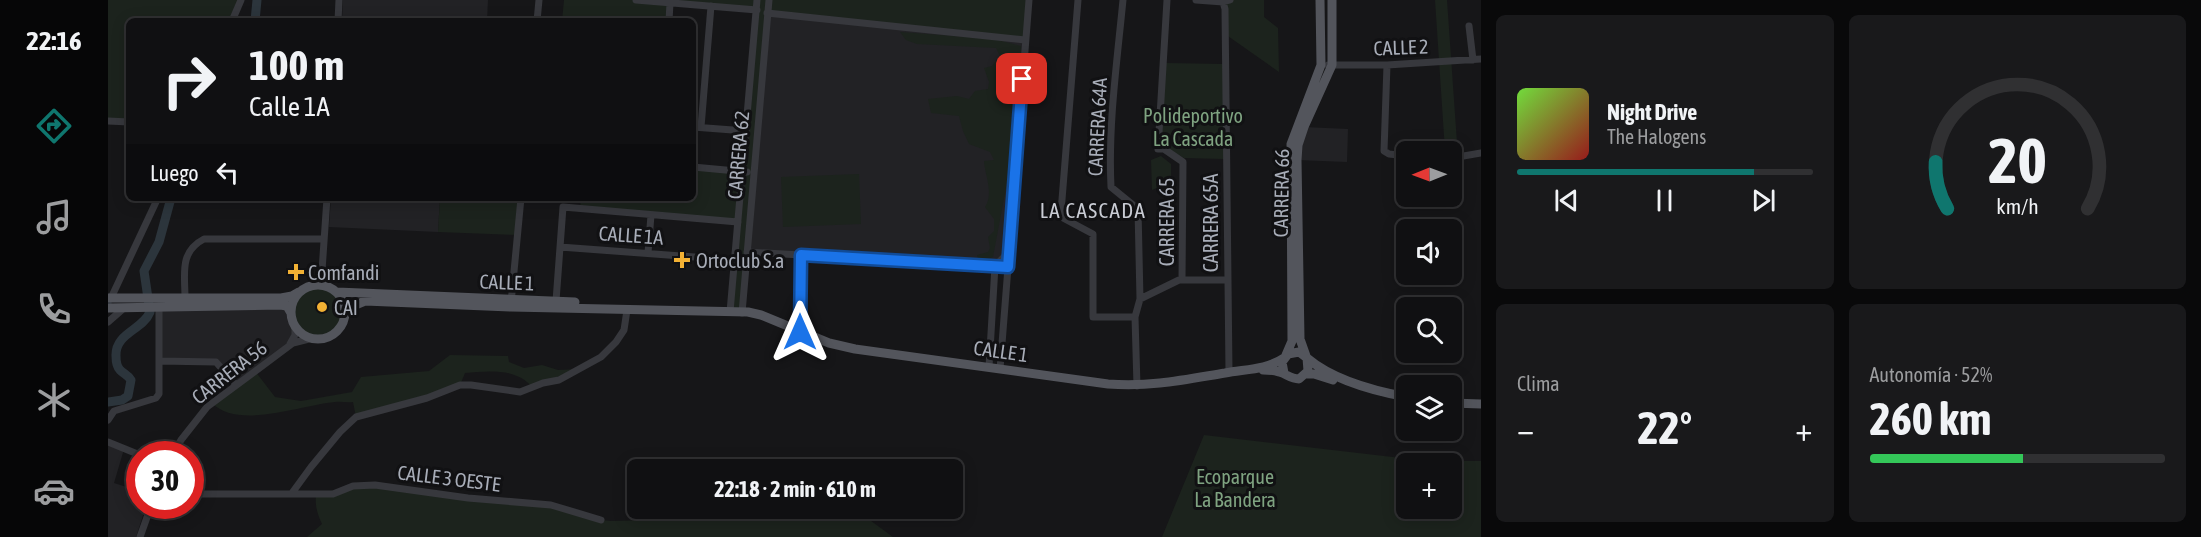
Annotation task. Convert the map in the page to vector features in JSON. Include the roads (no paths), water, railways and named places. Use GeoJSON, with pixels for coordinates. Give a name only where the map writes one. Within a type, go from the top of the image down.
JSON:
{"type":"FeatureCollection","features":[{"type":"Feature","properties":{"kind":"main road","name":"CARRERA 66"},"geometry":{"type":"LineString","coordinates":[[1285,356],[1292,341],[1290,144],[1321,65],[1320,0]]}},
{"type":"Feature","properties":{"kind":"main road","name":"CARRERA 66"},"geometry":{"type":"LineString","coordinates":[[1307,357],[1300,339],[1298,145],[1332,65],[1332,0]]}},
{"type":"Feature","properties":{"kind":"main road"},"geometry":{"type":"LineString","coordinates":[[109,301],[157,304],[287,306],[295,326],[303,334],[313,338],[323,338],[334,333],[341,326],[344,316],[344,303],[337,292],[321,285],[308,286],[288,297],[185,298],[157,304]]}},
{"type":"Feature","properties":{"kind":"main road"},"geometry":{"type":"LineString","coordinates":[[291,313],[294,300],[299,292]]}},
{"type":"Feature","properties":{"kind":"main road","name":"CALLE 1"},"geometry":{"type":"LineString","coordinates":[[337,292],[627,310],[730,310]]}},
{"type":"Feature","properties":{"kind":"main road","name":"CALLE 1"},"geometry":{"type":"LineString","coordinates":[[344,316],[353,306],[365,301],[511,304],[556,301],[744,311],[761,315],[829,343],[855,349],[1137,386],[1157,385],[1255,369],[1275,364],[1285,356]]}},
{"type":"Feature","properties":{"kind":"main road"},"geometry":{"type":"LineString","coordinates":[[1396,395],[1360,385],[1326,371],[1296,351],[1285,356],[1282,364],[1284,373],[1295,379],[1306,374],[1319,375],[1396,401]]}},
{"type":"Feature","properties":{"kind":"main road"},"geometry":{"type":"LineString","coordinates":[[1306,374],[1309,366],[1307,357]]}},
{"type":"Feature","properties":{"kind":"main road","name":"CALLE 1"},"geometry":{"type":"LineString","coordinates":[[1255,369],[1284,373]]}},
{"type":"Feature","properties":{"kind":"main road"},"geometry":{"type":"LineString","coordinates":[[1462,403],[1481,404]]}},
{"type":"Feature","properties":{"kind":"main road"},"geometry":{"type":"LineString","coordinates":[[1462,409],[1481,410]]}},
{"type":"Feature","properties":{"kind":"street"},"geometry":{"type":"LineString","coordinates":[[233,18],[241,0]]}},
{"type":"Feature","properties":{"kind":"street"},"geometry":{"type":"LineString","coordinates":[[338,18],[339,0]]}},
{"type":"Feature","properties":{"kind":"street"},"geometry":{"type":"LineString","coordinates":[[537,18],[539,0]]}},
{"type":"Feature","properties":{"kind":"street"},"geometry":{"type":"LineString","coordinates":[[636,0],[757,10]]}},
{"type":"Feature","properties":{"kind":"street","name":"CARRERA 62"},"geometry":{"type":"LineString","coordinates":[[730,310],[758,0]]}},
{"type":"Feature","properties":{"kind":"street","name":"CARRERA 62"},"geometry":{"type":"LineString","coordinates":[[744,311],[753,173],[769,0]]}},
{"type":"Feature","properties":{"kind":"street"},"geometry":{"type":"LineString","coordinates":[[1000,369],[1029,0]]}},
{"type":"Feature","properties":{"kind":"street"},"geometry":{"type":"LineString","coordinates":[[1078,0],[1061,212],[1064,218],[1093,234],[1091,285],[1093,317],[1135,317]]}},
{"type":"Feature","properties":{"kind":"street","name":"CARRERA 64A"},"geometry":{"type":"LineString","coordinates":[[1123,0],[1114,101],[1111,188],[1138,209],[1140,299],[1135,317],[1137,386]]}},
{"type":"Feature","properties":{"kind":"street","name":"CARRERA 65"},"geometry":{"type":"LineString","coordinates":[[1167,0],[1158,149],[1164,149],[1183,162],[1182,280]]}},
{"type":"Feature","properties":{"kind":"street"},"geometry":{"type":"LineString","coordinates":[[1197,0],[1226,1]]}},
{"type":"Feature","properties":{"kind":"street","name":"CARRERA 65A"},"geometry":{"type":"LineString","coordinates":[[1226,1],[1229,372]]}},
{"type":"Feature","properties":{"kind":"street"},"geometry":{"type":"LineString","coordinates":[[669,18],[670,3]]}},
{"type":"Feature","properties":{"kind":"street"},"geometry":{"type":"LineString","coordinates":[[711,6],[697,127],[746,131]]}},
{"type":"Feature","properties":{"kind":"street"},"geometry":{"type":"LineString","coordinates":[[767,13],[1025,40]]}},
{"type":"Feature","properties":{"kind":"street"},"geometry":{"type":"LineString","coordinates":[[1469,26],[1477,59]]}},
{"type":"Feature","properties":{"kind":"street","name":"CALLE 2"},"geometry":{"type":"LineString","coordinates":[[1321,65],[1387,65],[1477,59]]}},
{"type":"Feature","properties":{"kind":"street"},"geometry":{"type":"LineString","coordinates":[[1387,65],[1384,150],[1386,153],[1396,154]]}},
{"type":"Feature","properties":{"kind":"street"},"geometry":{"type":"LineString","coordinates":[[751,73],[762,74]]}},
{"type":"Feature","properties":{"kind":"street"},"geometry":{"type":"LineString","coordinates":[[108,121],[126,122]]}},
{"type":"Feature","properties":{"kind":"street"},"geometry":{"type":"LineString","coordinates":[[1462,156],[1481,153]]}},
{"type":"Feature","properties":{"kind":"street"},"geometry":{"type":"LineString","coordinates":[[696,167],[753,173]]}},
{"type":"Feature","properties":{"kind":"street"},"geometry":{"type":"LineString","coordinates":[[109,301],[156,201]]}},
{"type":"Feature","properties":{"kind":"street"},"geometry":{"type":"LineString","coordinates":[[321,285],[327,201]]}},
{"type":"Feature","properties":{"kind":"street"},"geometry":{"type":"LineString","coordinates":[[511,304],[521,201]]}},
{"type":"Feature","properties":{"kind":"street"},"geometry":{"type":"LineString","coordinates":[[556,301],[564,201]]}},
{"type":"Feature","properties":{"kind":"street"},"geometry":{"type":"LineString","coordinates":[[563,207],[738,222]]}},
{"type":"Feature","properties":{"kind":"street"},"geometry":{"type":"LineString","coordinates":[[648,253],[651,215]]}},
{"type":"Feature","properties":{"kind":"street"},"geometry":{"type":"LineString","coordinates":[[185,298],[185,258],[194,244],[204,239],[324,239]]}},
{"type":"Feature","properties":{"kind":"street","name":"CALLE 1A"},"geometry":{"type":"LineString","coordinates":[[560,247],[735,260]]}},
{"type":"Feature","properties":{"kind":"street"},"geometry":{"type":"LineString","coordinates":[[747,252],[1008,267]]}},
{"type":"Feature","properties":{"kind":"street"},"geometry":{"type":"LineString","coordinates":[[989,367],[995,266],[1009,252]]}},
{"type":"Feature","properties":{"kind":"street"},"geometry":{"type":"LineString","coordinates":[[800,332],[801,255]]}},
{"type":"Feature","properties":{"kind":"street"},"geometry":{"type":"LineString","coordinates":[[1140,299],[1182,280],[1227,280]]}},
{"type":"Feature","properties":{"kind":"street"},"geometry":{"type":"LineString","coordinates":[[108,322],[124,303]]}},
{"type":"Feature","properties":{"kind":"street"},"geometry":{"type":"LineString","coordinates":[[108,420],[114,411],[156,398],[159,394],[157,304]]}},
{"type":"Feature","properties":{"kind":"street"},"geometry":{"type":"LineString","coordinates":[[292,493],[311,466],[356,417],[427,398],[459,386],[471,385],[520,392],[543,383],[559,380],[601,357],[616,342],[624,330],[627,310]]}},
{"type":"Feature","properties":{"kind":"street","name":"CARRERA 56"},"geometry":{"type":"LineString","coordinates":[[288,346],[295,335],[295,326]]}},
{"type":"Feature","properties":{"kind":"street","name":"CARRERA 56"},"geometry":{"type":"LineString","coordinates":[[180,441],[201,414],[236,385],[288,346],[297,341],[313,338]]}},
{"type":"Feature","properties":{"kind":"street"},"geometry":{"type":"LineString","coordinates":[[159,361],[216,362],[236,385]]}},
{"type":"Feature","properties":{"kind":"street"},"geometry":{"type":"LineString","coordinates":[[108,442],[126,449]]}},
{"type":"Feature","properties":{"kind":"street","name":"CALLE 3 OESTE"},"geometry":{"type":"LineString","coordinates":[[204,494],[333,494],[353,486],[375,485],[468,498],[551,505],[601,520]]}},
{"type":"Feature","properties":{"kind":"street"},"geometry":{"type":"LineString","coordinates":[[140,537],[146,519]]}},
{"type":"Feature","properties":{"kind":"waterway"},"geometry":{"type":"LineString","coordinates":[[255,18],[257,0]]}},
{"type":"Feature","properties":{"kind":"waterway"},"geometry":{"type":"LineString","coordinates":[[108,402],[122,400],[128,396],[131,380],[118,367],[117,348],[124,337],[142,323],[150,312],[144,271],[159,242],[170,201]]}},
{"type":"Feature","properties":{"kind":"place","name":"Ortoclub S.a"},"geometry":{"type":"Point","coordinates":[682,260]}},
{"type":"Feature","properties":{"kind":"place","name":"Comfandi"},"geometry":{"type":"Point","coordinates":[296,272]}},
{"type":"Feature","properties":{"kind":"place","name":"CAI"},"geometry":{"type":"Point","coordinates":[322,307]}},
{"type":"Feature","properties":{"kind":"district","name":"LA CASCADA"},"geometry":{"type":"Point","coordinates":[1093,210]}},
{"type":"Feature","properties":{"kind":"park label","name":"Polideportivo La Cascada"},"geometry":{"type":"Point","coordinates":[1193,126]}},
{"type":"Feature","properties":{"kind":"park label","name":"Ecoparque La Bandera"},"geometry":{"type":"Point","coordinates":[1235,488]}}]}
